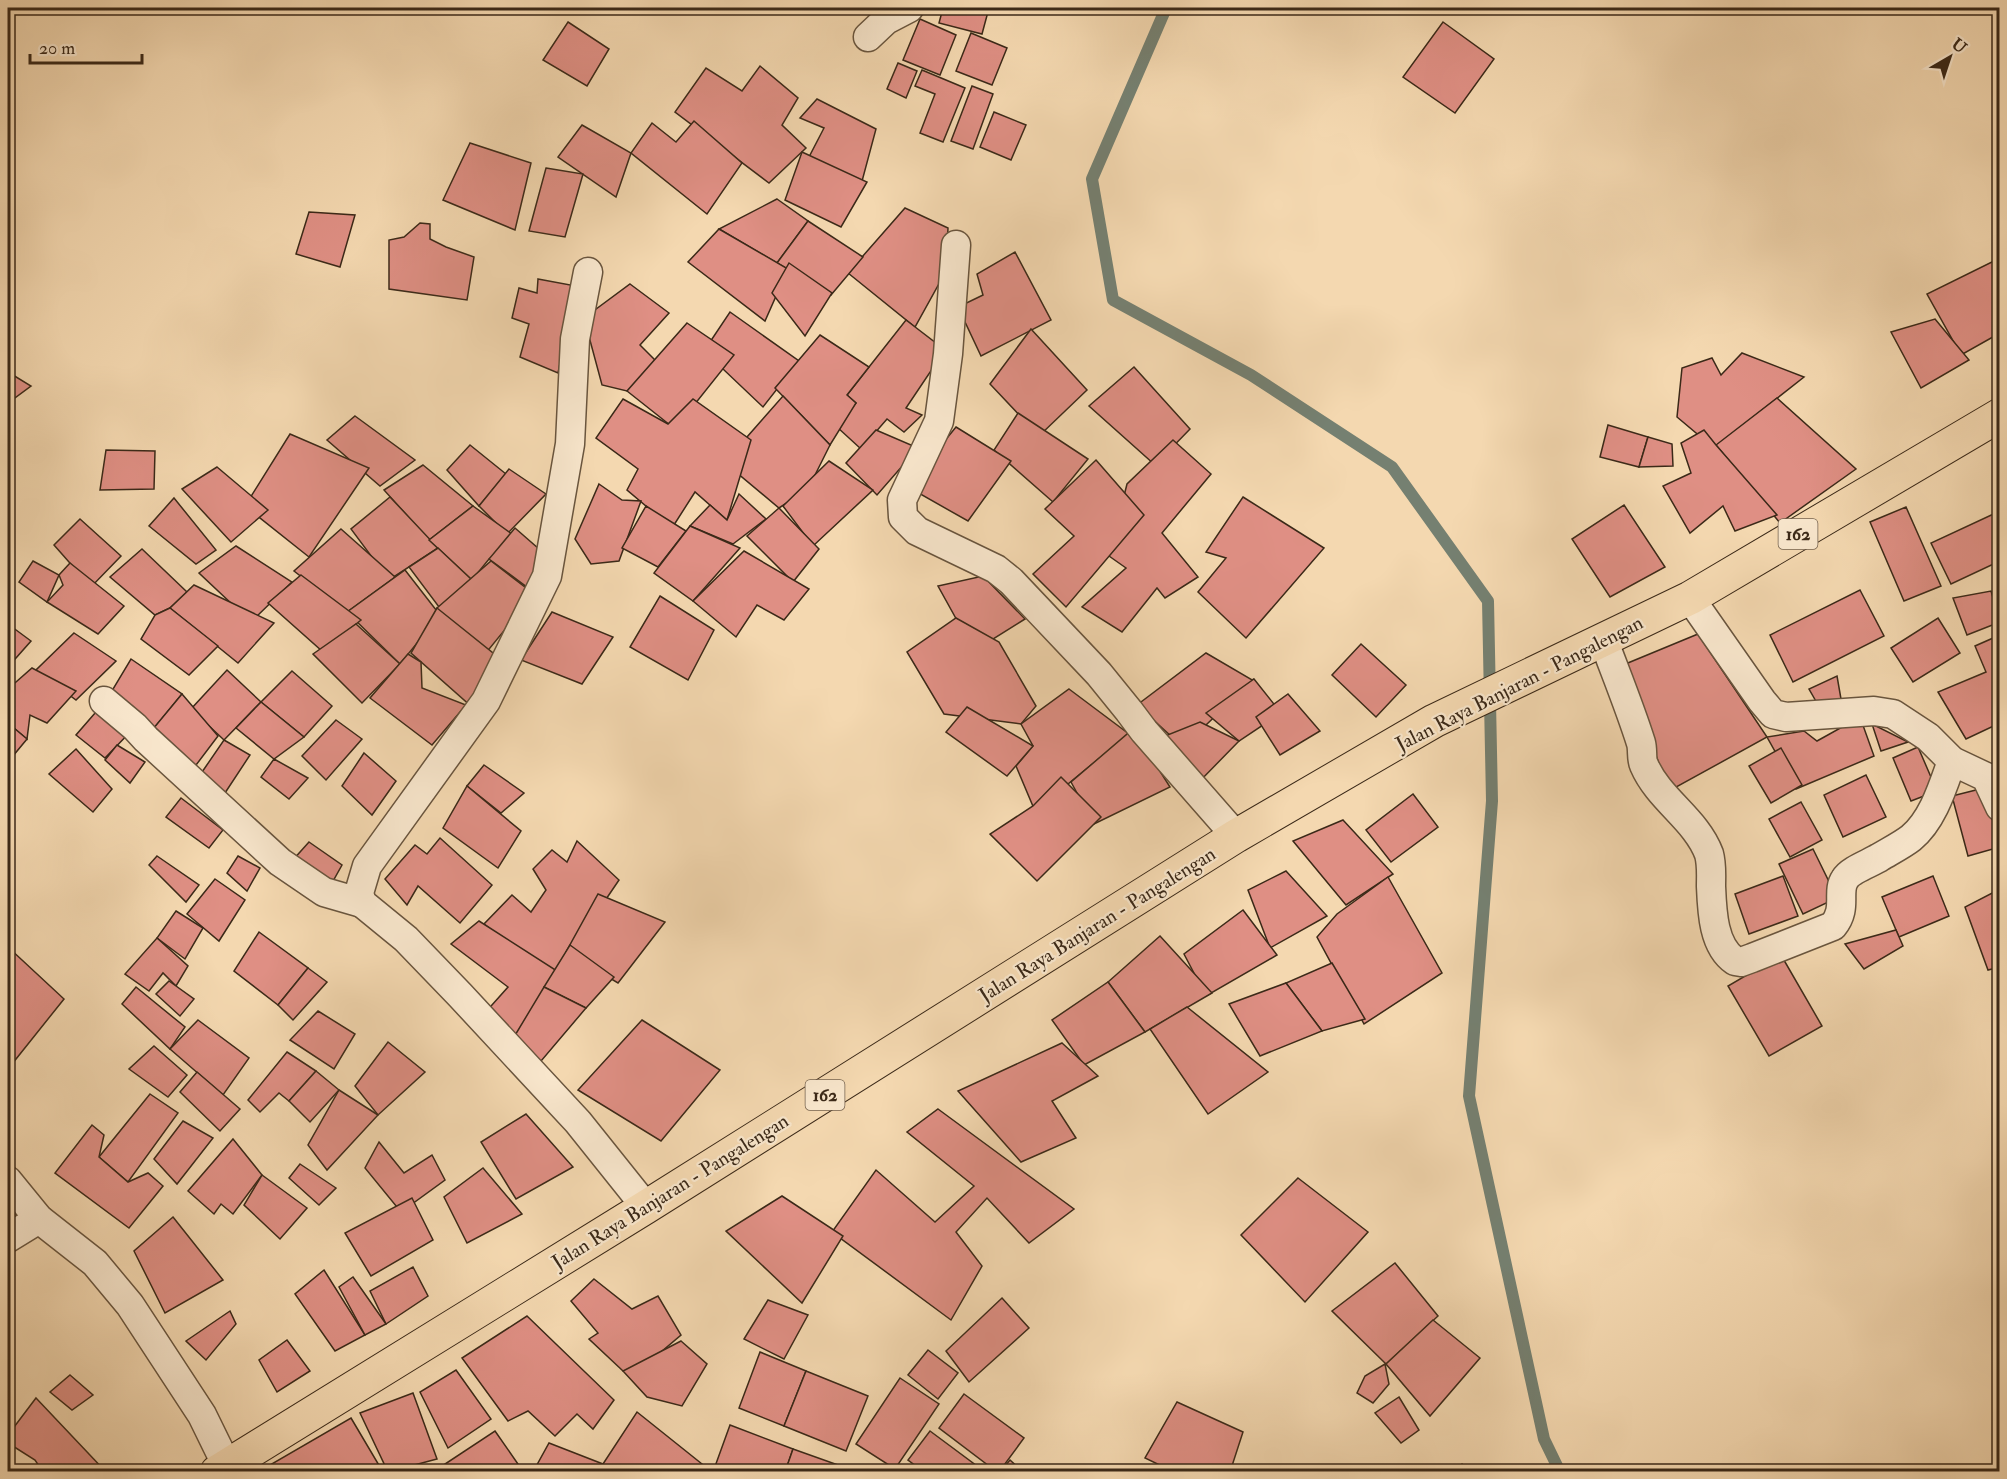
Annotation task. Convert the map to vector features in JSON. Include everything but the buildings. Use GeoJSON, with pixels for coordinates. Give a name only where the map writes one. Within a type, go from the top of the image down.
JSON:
{"type":"FeatureCollection","features":[{"type":"Feature","properties":{"kind":"main road","name":"Jalan Raya Banjaran - Pangalengan"},"geometry":{"type":"LineString","coordinates":[[226,1469],[1236,836],[1434,721],[1690,598],[2000,415]]}},
{"type":"Feature","properties":{"kind":"street"},"geometry":{"type":"LineString","coordinates":[[868,37],[886,20],[909,8]]}},
{"type":"Feature","properties":{"kind":"street"},"geometry":{"type":"LineString","coordinates":[[956,245],[949,343],[939,421],[902,501],[903,517],[917,531],[996,569],[1011,581],[1098,674],[1144,731],[1236,836]]}},
{"type":"Feature","properties":{"kind":"street"},"geometry":{"type":"LineString","coordinates":[[362,903],[359,893],[367,866],[486,702],[547,576],[570,444],[574,339],[588,272]]}},
{"type":"Feature","properties":{"kind":"street"},"geometry":{"type":"LineString","coordinates":[[1690,598],[1761,701],[1773,714],[1786,717],[1874,711],[1893,714],[1928,737],[1952,761],[1986,777],[2000,807]]}},
{"type":"Feature","properties":{"kind":"street"},"geometry":{"type":"LineString","coordinates":[[1598,642],[1641,744],[1644,764],[1662,794],[1682,814],[1708,853],[1717,935],[1721,948],[1735,961],[1741,962],[1833,926],[1839,919],[1842,909],[1842,885],[1845,878],[1918,831],[1939,796],[1952,761]]}},
{"type":"Feature","properties":{"kind":"street"},"geometry":{"type":"LineString","coordinates":[[104,701],[280,862],[324,892],[362,903],[406,939],[578,1122],[646,1207]]}},
{"type":"Feature","properties":{"kind":"street"},"geometry":{"type":"LineString","coordinates":[[8,1181],[39,1219],[95,1263],[130,1305],[202,1415],[226,1469]]}},
{"type":"Feature","properties":{"kind":"street"},"geometry":{"type":"LineString","coordinates":[[8,1238],[39,1219]]}},
{"type":"Feature","properties":{"kind":"waterway"},"geometry":{"type":"LineString","coordinates":[[1166,8],[1092,179],[1113,300],[1251,375],[1392,467],[1488,601],[1492,801],[1469,1096],[1544,1439],[1560,1472]]}}]}
